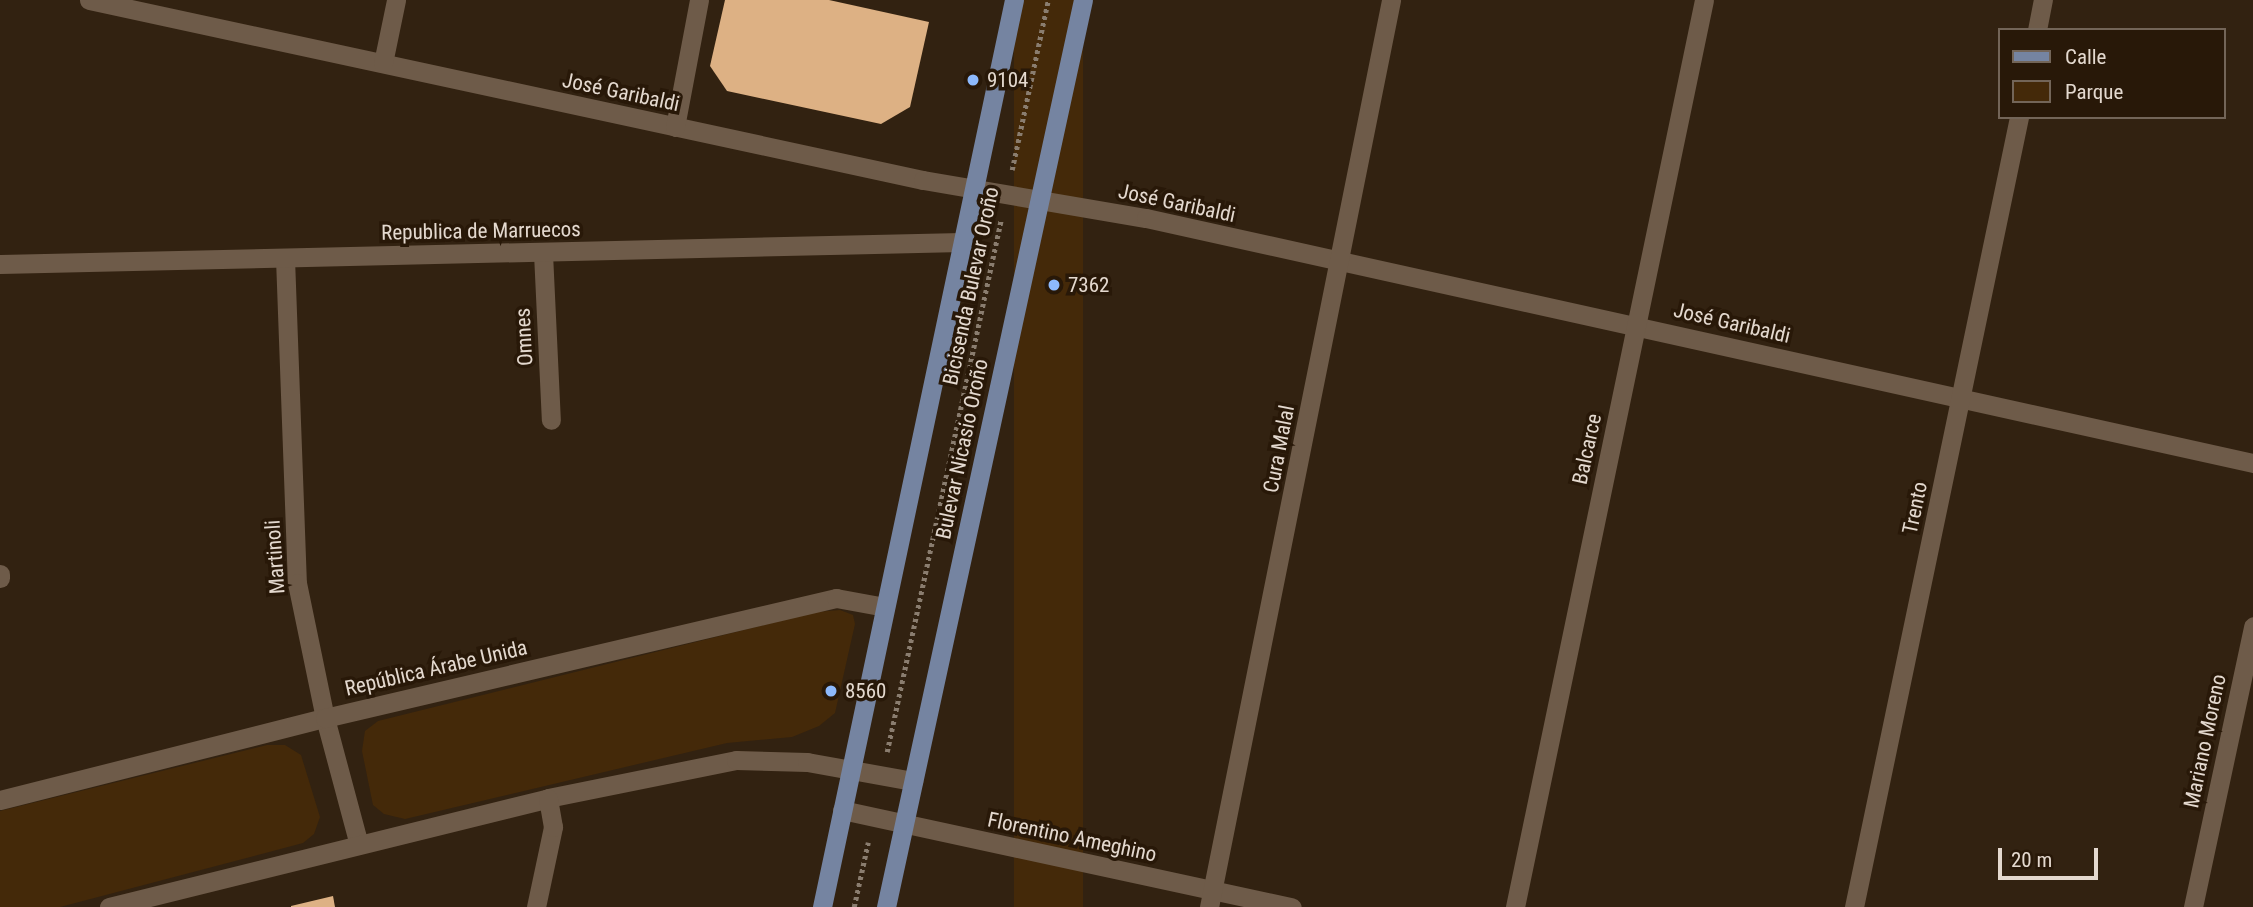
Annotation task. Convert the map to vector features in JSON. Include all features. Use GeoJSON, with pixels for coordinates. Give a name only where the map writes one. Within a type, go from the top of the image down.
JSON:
{"type":"FeatureCollection","features":[{"type":"Feature","properties":{"kind":"main road","name":"Bulevar Nicasio Oroño"},"geometry":{"type":"LineString","coordinates":[[821,907],[1014,0]]}},
{"type":"Feature","properties":{"kind":"main road","name":"Bulevar Nicasio Oroño"},"geometry":{"type":"LineString","coordinates":[[886,907],[1083,0]]}},
{"type":"Feature","properties":{"kind":"street","name":"José Garibaldi"},"geometry":{"type":"LineString","coordinates":[[89,0],[675,127],[1637,324],[1960,401],[2253,463]]}},
{"type":"Feature","properties":{"kind":"street"},"geometry":{"type":"LineString","coordinates":[[383,63],[396,0]]}},
{"type":"Feature","properties":{"kind":"street"},"geometry":{"type":"LineString","coordinates":[[675,127],[699,0]]}},
{"type":"Feature","properties":{"kind":"street","name":"Cura Malal"},"geometry":{"type":"LineString","coordinates":[[1211,899],[1391,0]]}},
{"type":"Feature","properties":{"kind":"street","name":"Balcarce"},"geometry":{"type":"LineString","coordinates":[[1515,907],[1704,0]]}},
{"type":"Feature","properties":{"kind":"street"},"geometry":{"type":"LineString","coordinates":[[2037,28],[2043,0]]}},
{"type":"Feature","properties":{"kind":"street","name":"Trento"},"geometry":{"type":"LineString","coordinates":[[1854,907],[2019,119]]}},
{"type":"Feature","properties":{"kind":"street","name":"Republica de Marruecos"},"geometry":{"type":"LineString","coordinates":[[0,264],[962,242]]}},
{"type":"Feature","properties":{"kind":"street","name":"Omnes"},"geometry":{"type":"LineString","coordinates":[[543,253],[551,420]]}},
{"type":"Feature","properties":{"kind":"street","name":"Martinoli"},"geometry":{"type":"LineString","coordinates":[[285,258],[297,583],[325,718],[359,845]]}},
{"type":"Feature","properties":{"kind":"street","name":"República Árabe Unida"},"geometry":{"type":"LineString","coordinates":[[0,800],[325,718],[836,598],[885,607]]}},
{"type":"Feature","properties":{"kind":"street","name":"Mariano Moreno"},"geometry":{"type":"LineString","coordinates":[[2193,907],[2253,626]]}},
{"type":"Feature","properties":{"kind":"street"},"geometry":{"type":"LineString","coordinates":[[109,907],[548,798],[736,760],[851,768],[913,781]]}},
{"type":"Feature","properties":{"kind":"street"},"geometry":{"type":"LineString","coordinates":[[536,907],[553,827],[548,798]]}},
{"type":"Feature","properties":{"kind":"street","name":"Florentino Ameghino"},"geometry":{"type":"LineString","coordinates":[[842,810],[1211,899],[1292,907]]}},
{"type":"Feature","properties":{"kind":"path","name":"Bicisenda Bulevar Oroño"},"geometry":{"type":"LineString","coordinates":[[882,775],[1048,0]]}},
{"type":"Feature","properties":{"kind":"path"},"geometry":{"type":"LineString","coordinates":[[854,907],[873,817]]}},
{"type":"Feature","properties":{"kind":"green space"},"geometry":{"type":"Polygon","coordinates":[[[1014,0],[1083,0],[1083,907],[1014,907],[1014,0]]]}},
{"type":"Feature","properties":{"kind":"green space"},"geometry":{"type":"Polygon","coordinates":[[[840,610],[853,615],[855,624],[835,713],[819,726],[792,737],[727,743],[405,819],[384,814],[373,805],[362,751],[365,731],[378,721],[816,612],[840,610]]]}},
{"type":"Feature","properties":{"kind":"green space"},"geometry":{"type":"Polygon","coordinates":[[[267,745],[285,745],[301,755],[320,817],[314,834],[303,843],[60,907],[0,907],[0,811],[267,745]]]}},
{"type":"Feature","properties":{"kind":"building"},"geometry":{"type":"Polygon","coordinates":[[[725,0],[829,0],[929,22],[910,107],[881,124],[727,91],[710,66],[725,0]]]}},
{"type":"Feature","properties":{"kind":"building"},"geometry":{"type":"Polygon","coordinates":[[[333,896],[335,907],[291,907],[291,906],[333,896]]]}},
{"type":"Feature","properties":{"kind":"place","name":"9104"},"geometry":{"type":"Point","coordinates":[973,80]}},
{"type":"Feature","properties":{"kind":"place","name":"7362"},"geometry":{"type":"Point","coordinates":[1054,285]}},
{"type":"Feature","properties":{"kind":"place","name":"8560"},"geometry":{"type":"Point","coordinates":[831,691]}}]}
